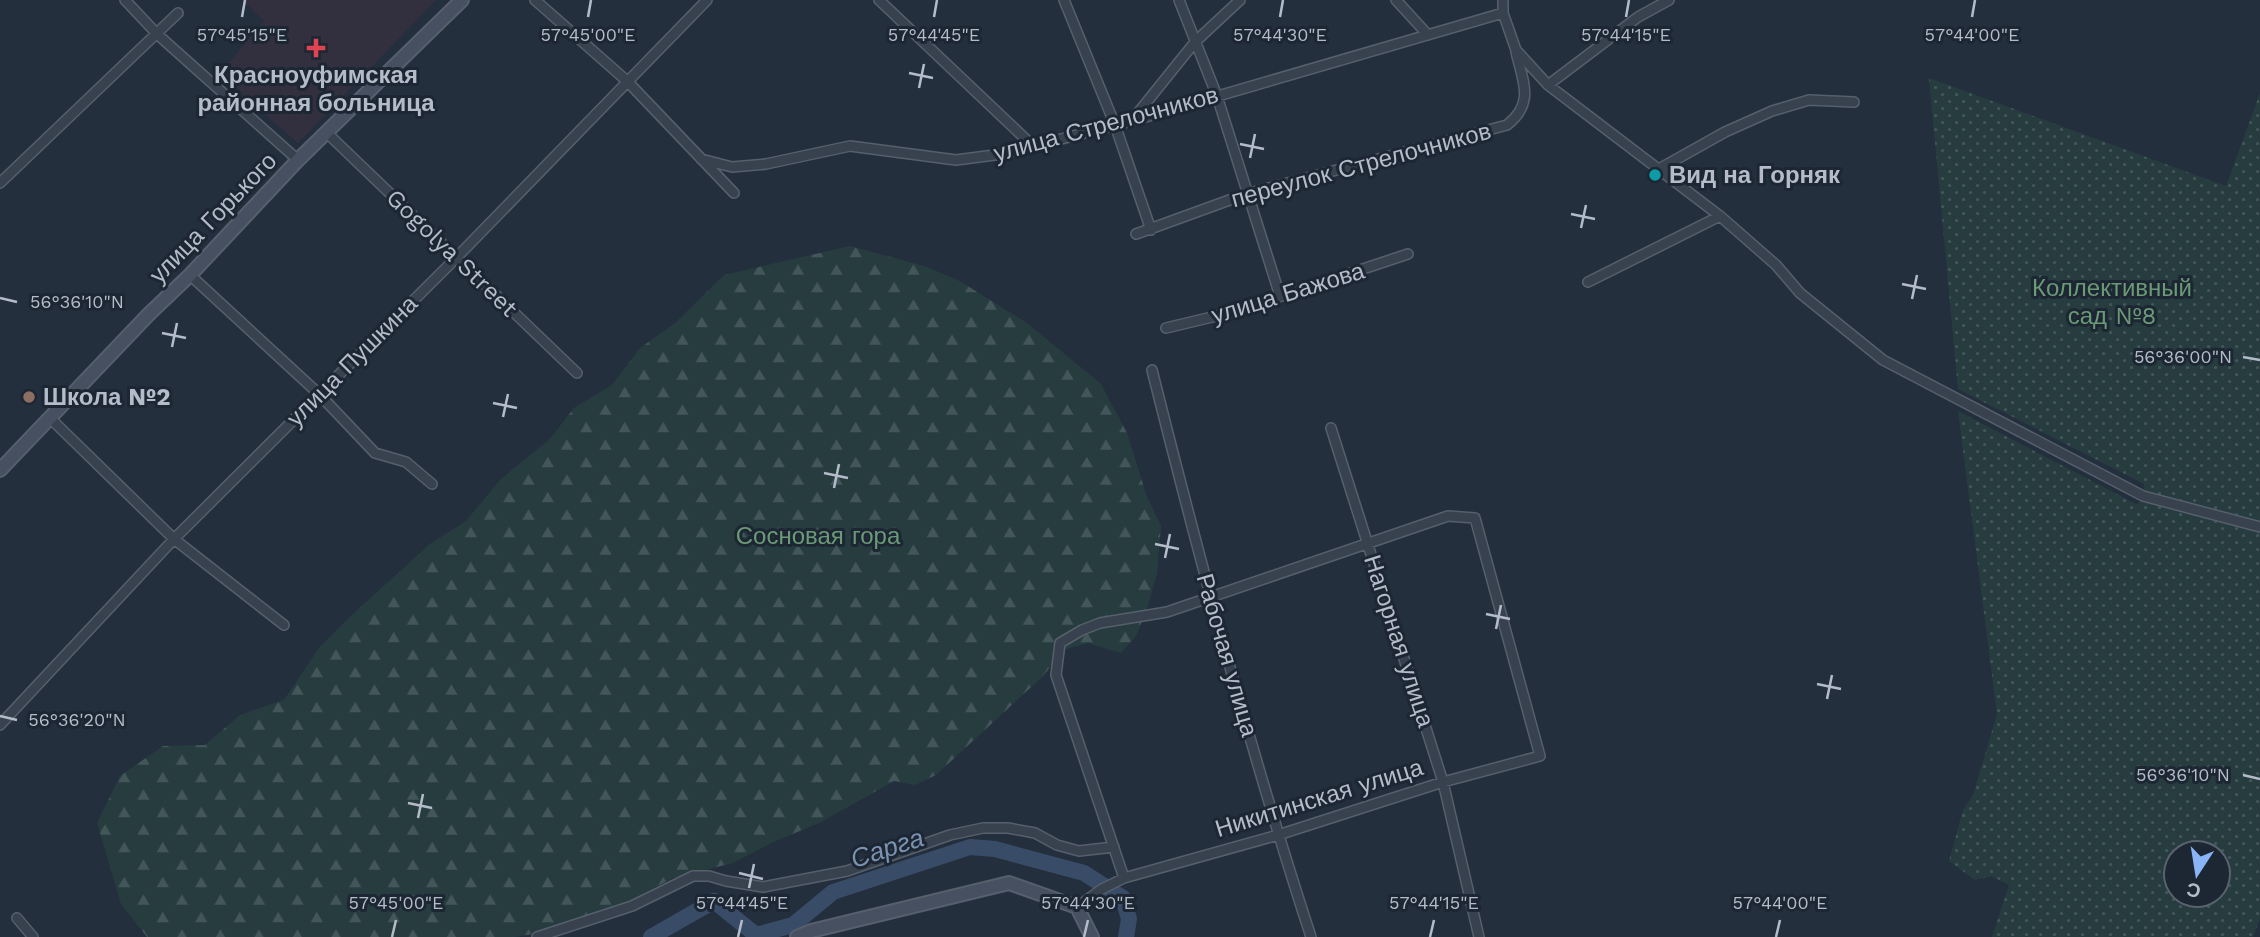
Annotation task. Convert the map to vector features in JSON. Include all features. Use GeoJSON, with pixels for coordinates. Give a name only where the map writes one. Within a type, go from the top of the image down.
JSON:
{"type":"FeatureCollection","features":[{"type":"Feature","properties":{"kind":"street"},"geometry":{"type":"LineString","coordinates":[[125,0],[157,34],[298,160]]}},
{"type":"Feature","properties":{"kind":"street","name":"улица Горького"},"geometry":{"type":"LineString","coordinates":[[0,470],[298,160],[463,0]]}},
{"type":"Feature","properties":{"kind":"street"},"geometry":{"type":"LineString","coordinates":[[535,0],[627,81],[734,193]]}},
{"type":"Feature","properties":{"kind":"street","name":"улица Пушкина"},"geometry":{"type":"LineString","coordinates":[[0,725],[174,539],[456,258],[707,0]]}},
{"type":"Feature","properties":{"kind":"street"},"geometry":{"type":"LineString","coordinates":[[879,0],[1033,146]]}},
{"type":"Feature","properties":{"kind":"street"},"geometry":{"type":"LineString","coordinates":[[1064,0],[1115,125],[1151,230]]}},
{"type":"Feature","properties":{"kind":"street"},"geometry":{"type":"LineString","coordinates":[[1179,0],[1217,96],[1280,296]]}},
{"type":"Feature","properties":{"kind":"street"},"geometry":{"type":"LineString","coordinates":[[1132,121],[1195,42],[1240,0]]}},
{"type":"Feature","properties":{"kind":"street"},"geometry":{"type":"LineString","coordinates":[[1396,0],[1428,35]]}},
{"type":"Feature","properties":{"kind":"street","name":"переулок Стрелочников"},"geometry":{"type":"LineString","coordinates":[[1136,234],[1246,194],[1507,125],[1518,116],[1526,95],[1516,50],[1503,13],[1503,0]]}},
{"type":"Feature","properties":{"kind":"street"},"geometry":{"type":"LineString","coordinates":[[1548,85],[1638,17],[1669,0]]}},
{"type":"Feature","properties":{"kind":"street"},"geometry":{"type":"LineString","coordinates":[[2,176],[178,13]]}},
{"type":"Feature","properties":{"kind":"street","name":"улица Стрелочников"},"geometry":{"type":"LineString","coordinates":[[701,159],[737,166],[766,163],[850,146],[956,160],[1002,154],[1132,121],[1503,13]]}},
{"type":"Feature","properties":{"kind":"street"},"geometry":{"type":"LineString","coordinates":[[1516,50],[1548,85],[1720,216],[1776,265],[1800,293],[1883,360],[2143,496],[2260,527]]}},
{"type":"Feature","properties":{"kind":"street"},"geometry":{"type":"LineString","coordinates":[[1659,169],[1725,131],[1772,111],[1809,100],[1854,102]]}},
{"type":"Feature","properties":{"kind":"street","name":"Gogolya Street"},"geometry":{"type":"LineString","coordinates":[[327,133],[577,373]]}},
{"type":"Feature","properties":{"kind":"street"},"geometry":{"type":"LineString","coordinates":[[1588,282],[1720,216]]}},
{"type":"Feature","properties":{"kind":"street","name":"улица Бажова"},"geometry":{"type":"LineString","coordinates":[[1166,328],[1233,312],[1408,254]]}},
{"type":"Feature","properties":{"kind":"street"},"geometry":{"type":"LineString","coordinates":[[190,275],[319,394],[375,453],[406,462],[432,484]]}},
{"type":"Feature","properties":{"kind":"street","name":"Рабочая улица"},"geometry":{"type":"LineString","coordinates":[[1152,370],[1210,597],[1278,835],[1311,937]]}},
{"type":"Feature","properties":{"kind":"street"},"geometry":{"type":"LineString","coordinates":[[51,419],[174,539],[284,625]]}},
{"type":"Feature","properties":{"kind":"street","name":"Нагорная улица"},"geometry":{"type":"LineString","coordinates":[[1331,428],[1443,782],[1479,937]]}},
{"type":"Feature","properties":{"kind":"street","name":"Никитинская улица"},"geometry":{"type":"LineString","coordinates":[[1077,907],[1102,889],[1124,878],[1278,835],[1443,782],[1540,757],[1475,518],[1448,516],[1368,543]]}},
{"type":"Feature","properties":{"kind":"street"},"geometry":{"type":"LineString","coordinates":[[1124,878],[1056,675],[1060,643],[1100,623],[1167,612],[1368,543]]}},
{"type":"Feature","properties":{"kind":"street"},"geometry":{"type":"LineString","coordinates":[[537,937],[632,906],[693,876],[709,876],[763,887],[848,871],[950,835],[983,828],[1009,828],[1035,833],[1056,845],[1079,851],[1114,847]]}},
{"type":"Feature","properties":{"kind":"street"},"geometry":{"type":"LineString","coordinates":[[797,937],[811,930],[1009,883],[1077,907],[1091,937]]}},
{"type":"Feature","properties":{"kind":"street"},"geometry":{"type":"LineString","coordinates":[[17,918],[33,937]]}},
{"type":"Feature","properties":{"kind":"shaded area","name":"Красноуфимская районная больница"},"geometry":{"type":"Polygon","coordinates":[[[243,0],[436,0],[298,143],[219,74],[264,21],[243,0]]]}},
{"type":"Feature","properties":{"kind":"green space","name":"Коллективный сад №8"},"geometry":{"type":"Polygon","coordinates":[[[1929,78],[2226,186],[2260,93],[2260,918],[2253,937],[1992,937],[2009,885],[1991,876],[1975,880],[1949,861],[1963,810],[1973,795],[1997,714],[1958,411],[2138,505],[2143,496],[2144,484],[1958,389],[1929,78]]]}},
{"type":"Feature","properties":{"kind":"green space","name":"Сосновая гора"},"geometry":{"type":"Polygon","coordinates":[[[850,246],[924,266],[958,280],[1027,323],[1101,384],[1127,433],[1147,497],[1161,526],[1157,573],[1147,609],[1136,636],[1121,653],[1088,643],[1066,649],[1041,678],[936,775],[915,785],[894,781],[821,822],[733,863],[673,878],[623,904],[544,932],[515,937],[147,937],[121,904],[97,823],[120,776],[163,746],[205,745],[240,715],[284,700],[319,648],[355,612],[430,544],[466,521],[501,479],[549,440],[574,408],[612,385],[640,348],[674,324],[724,275],[850,246]]]}},
{"type":"Feature","properties":{"kind":"waterway","name":"Сарга"},"geometry":{"type":"LineString","coordinates":[[651,937],[714,901],[756,935],[793,925],[833,892],[970,847],[995,849],[1084,873],[1123,898],[1129,919],[1126,937]]}},
{"type":"Feature","properties":{"kind":"place","name":"Красноуфимская районная больница"},"geometry":{"type":"Point","coordinates":[316,48]}},
{"type":"Feature","properties":{"kind":"place","name":"Вид на Горняк"},"geometry":{"type":"Point","coordinates":[1655,175]}},
{"type":"Feature","properties":{"kind":"place","name":"Школа №2"},"geometry":{"type":"Point","coordinates":[29,397]}}]}
